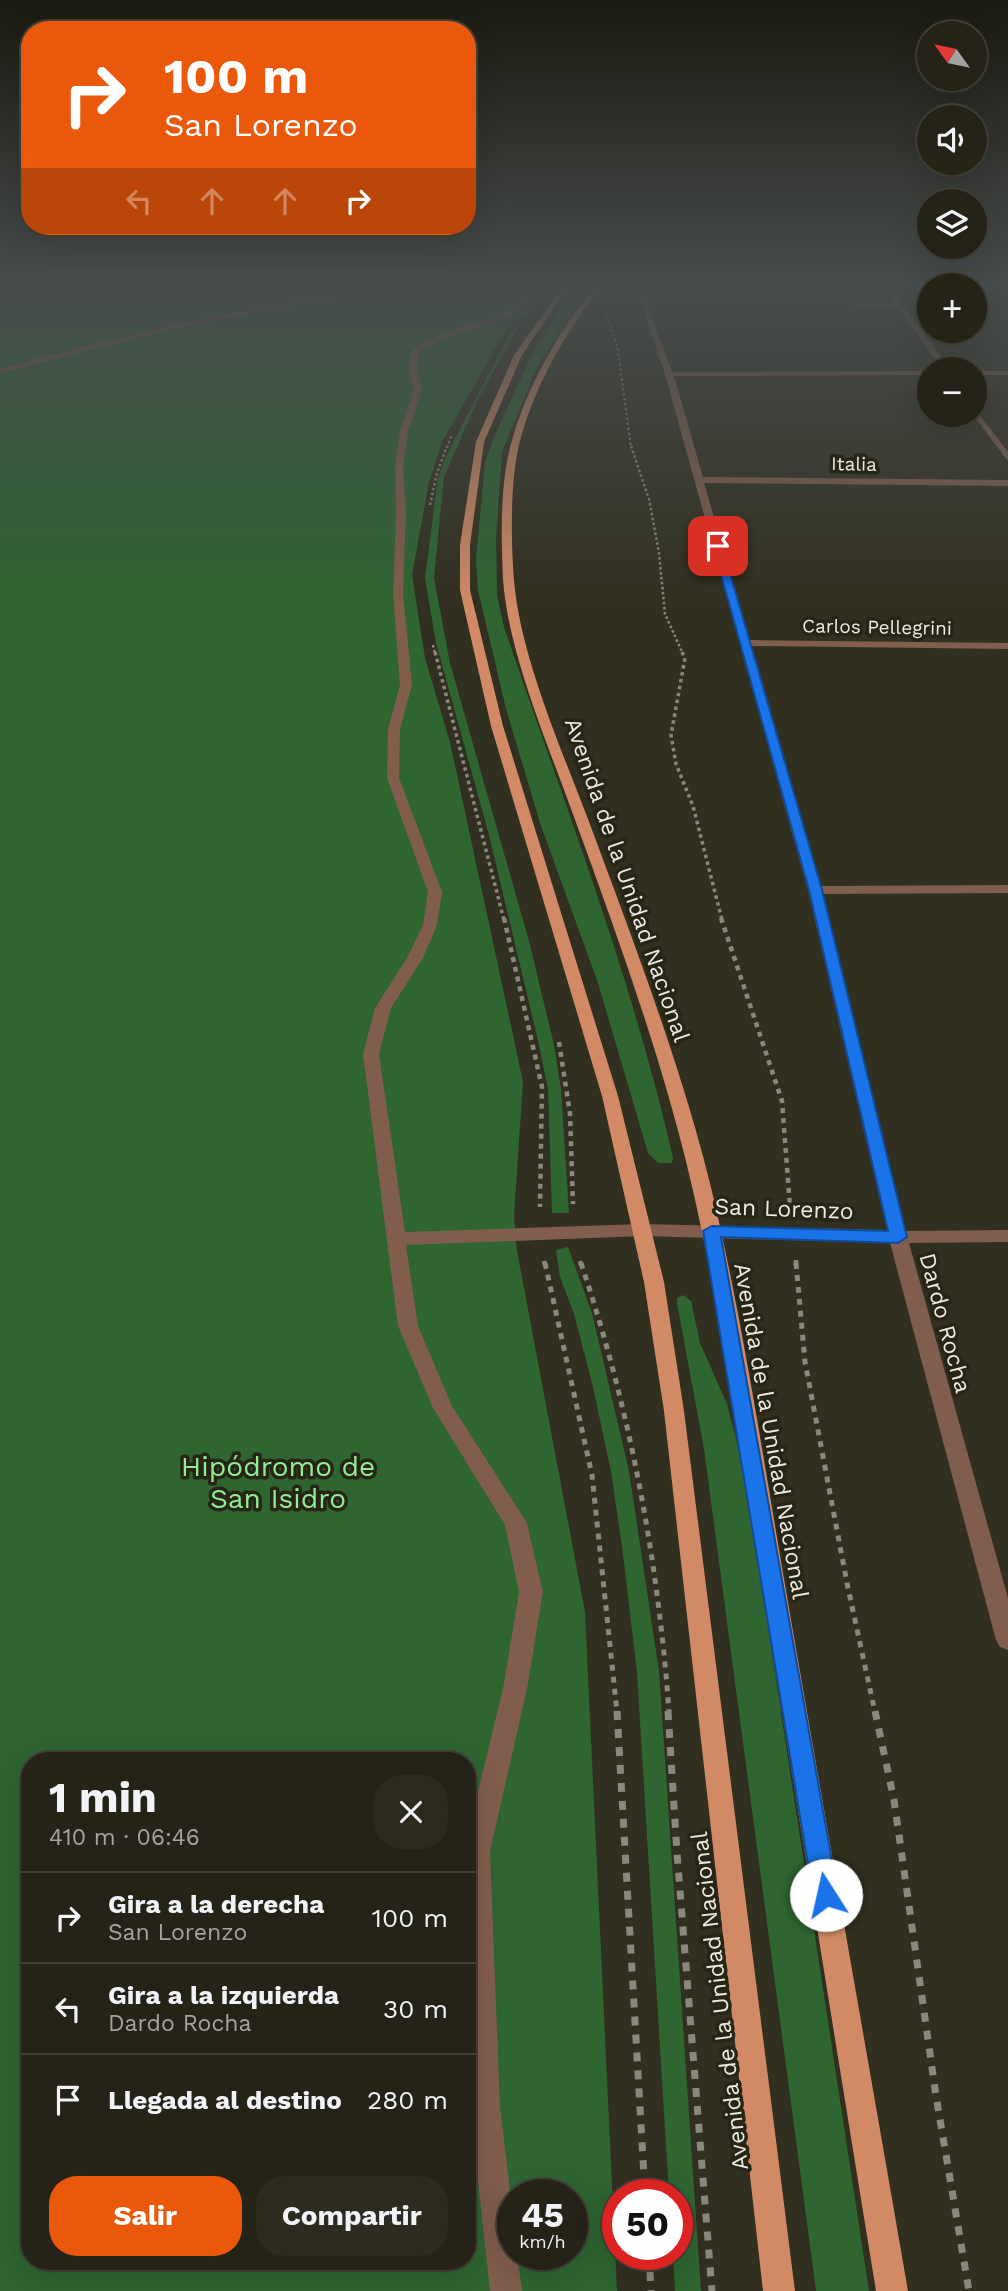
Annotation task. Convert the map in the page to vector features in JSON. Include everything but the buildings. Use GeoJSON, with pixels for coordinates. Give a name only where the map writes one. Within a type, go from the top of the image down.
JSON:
{"type":"FeatureCollection","features":[{"type":"Feature","properties":{"kind":"main road","name":"Avenida de la Unidad Nacional"},"geometry":{"type":"LineString","coordinates":[[500,396],[480,442],[464,545],[466,590],[498,726],[610,1096],[654,1282],[674,1411],[779,2291]]}},
{"type":"Feature","properties":{"kind":"main road","name":"Avenida de la Unidad Nacional"},"geometry":{"type":"LineString","coordinates":[[533,396],[523,417],[511,465],[507,549],[509,587],[520,640],[544,717],[621,927],[673,1088],[712,1231],[892,2291]]}},
{"type":"Feature","properties":{"kind":"street"},"geometry":{"type":"LineString","coordinates":[[416,396],[404,432],[399,466],[401,512],[398,593],[406,685],[394,729],[393,778],[435,892],[430,925],[415,958],[383,1008],[371,1054],[408,1326],[443,1408],[516,1523],[531,1592],[515,1689],[477,1851],[485,2107],[506,2291]]}},
{"type":"Feature","properties":{"kind":"street","name":"Dardo Rocha"},"geometry":{"type":"LineString","coordinates":[[675,396],[815,890],[898,1237],[1008,1640]]}},
{"type":"Feature","properties":{"kind":"street"},"geometry":{"type":"LineString","coordinates":[[986,427],[1008,458]]}},
{"type":"Feature","properties":{"kind":"street","name":"Italia"},"geometry":{"type":"LineString","coordinates":[[699,480],[1008,483]]}},
{"type":"Feature","properties":{"kind":"street","name":"Carlos Pellegrini"},"geometry":{"type":"LineString","coordinates":[[745,643],[1008,646]]}},
{"type":"Feature","properties":{"kind":"street"},"geometry":{"type":"LineString","coordinates":[[815,890],[1008,889]]}},
{"type":"Feature","properties":{"kind":"street","name":"San Lorenzo"},"geometry":{"type":"LineString","coordinates":[[396,1239],[643,1230],[898,1237],[1008,1236]]}},
{"type":"Feature","properties":{"kind":"path"},"geometry":{"type":"LineString","coordinates":[[624,396],[631,449],[649,499],[659,553],[664,614],[685,658],[671,735],[676,764],[693,806],[715,900],[782,1101],[805,1362],[848,1588],[894,1800],[936,2096],[969,2291]]}},
{"type":"Feature","properties":{"kind":"path"},"geometry":{"type":"LineString","coordinates":[[559,1040],[570,1114],[575,1248],[596,1306],[614,1369],[635,1462],[653,1566],[666,1678],[712,2291]]}},
{"type":"Feature","properties":{"kind":"path"},"geometry":{"type":"LineString","coordinates":[[650,2270],[651,2291]]}},
{"type":"Feature","properties":{"kind":"green space","name":"Hipódromo de San Isidro"},"geometry":{"type":"Polygon","coordinates":[[[0,396],[468,396],[442,442],[429,482],[412,575],[425,658],[450,742],[523,1082],[514,1216],[517,1251],[585,1612],[612,2179],[602,2179],[602,2270],[616,2270],[617,2291],[0,2291],[0,396]]]}},
{"type":"Feature","properties":{"kind":"green space"},"geometry":{"type":"Polygon","coordinates":[[[477,396],[480,396],[444,477],[434,578],[450,663],[529,941],[554,1045],[561,1089],[569,1213],[552,1213],[548,1089],[489,835],[436,643],[425,578],[438,477],[477,396]]]}},
{"type":"Feature","properties":{"kind":"green space"},"geometry":{"type":"Polygon","coordinates":[[[513,396],[525,396],[502,452],[496,537],[497,595],[504,627],[638,1023],[673,1158],[672,1163],[658,1163],[648,1153],[598,983],[541,826],[506,709],[478,590],[476,560],[485,462],[513,396]]]}},
{"type":"Feature","properties":{"kind":"green space"},"geometry":{"type":"Polygon","coordinates":[[[568,1247],[592,1313],[629,1471],[659,1671],[701,2291],[675,2291],[674,2270],[693,2270],[693,2179],[668,2179],[637,1672],[611,1471],[592,1383],[574,1314],[560,1277],[556,1250],[568,1247]]]}},
{"type":"Feature","properties":{"kind":"green space"},"geometry":{"type":"Polygon","coordinates":[[[683,1295],[691,1301],[700,1343],[727,1404],[744,1469],[869,2291],[816,2291],[704,1449],[677,1303],[677,1298],[683,1295]]]}},
{"type":"Feature","properties":{"kind":"route"},"geometry":{"type":"LineString","coordinates":[[718,546],[815,890],[898,1237],[712,1231],[826,1895]]}}]}
